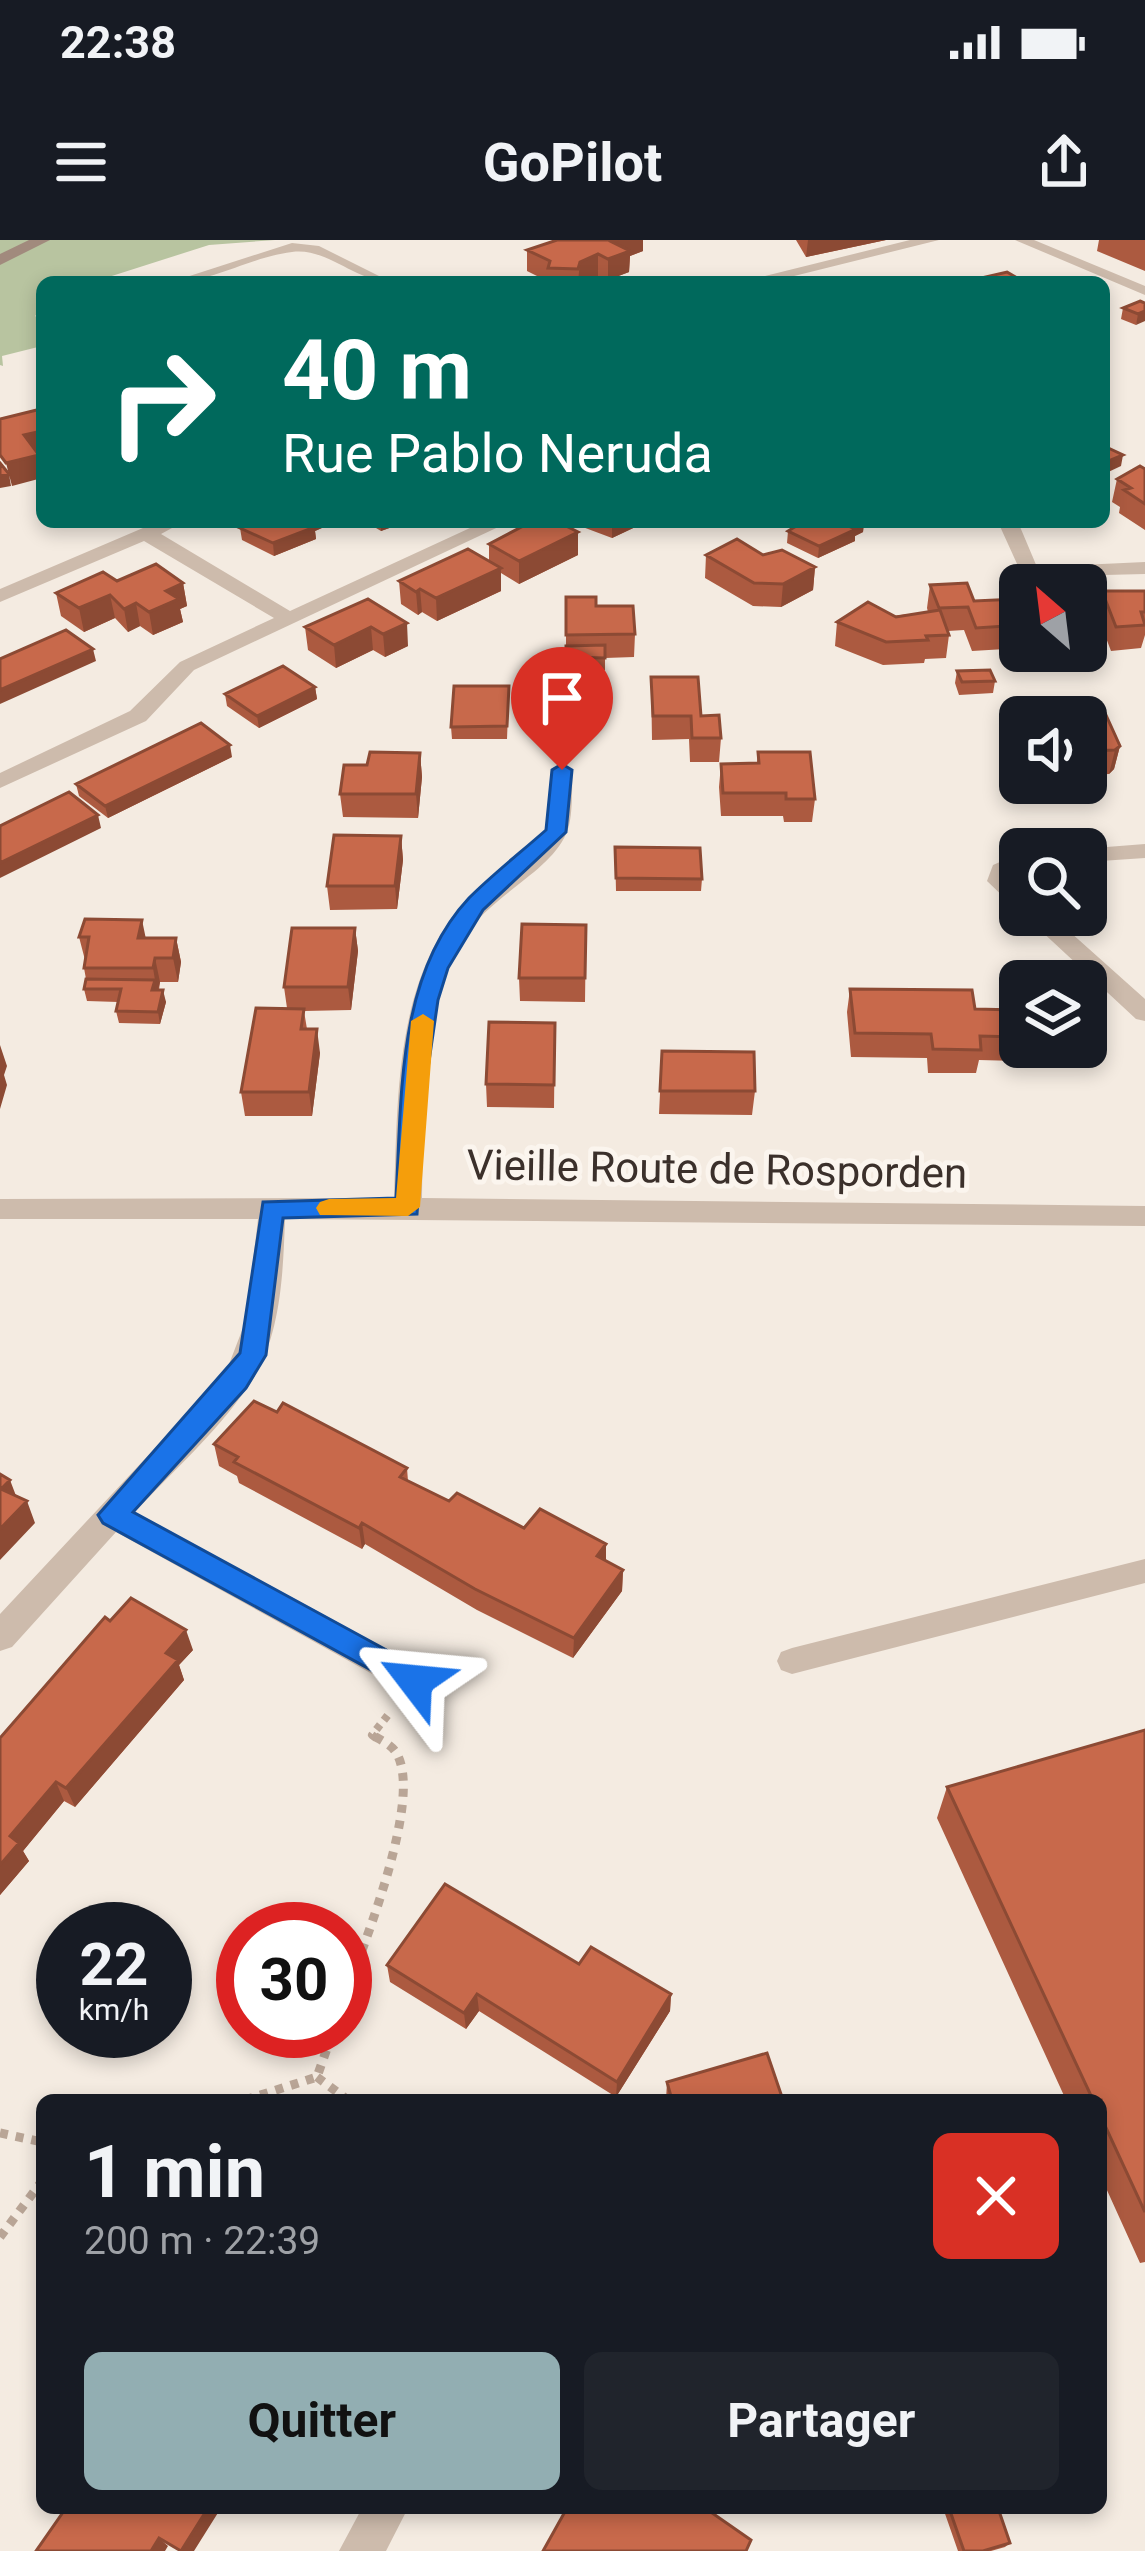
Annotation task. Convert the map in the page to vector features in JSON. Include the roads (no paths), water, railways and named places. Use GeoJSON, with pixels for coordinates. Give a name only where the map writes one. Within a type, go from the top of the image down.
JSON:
{"type":"FeatureCollection","features":[{"type":"Feature","properties":{"kind":"main road"},"geometry":{"type":"LineString","coordinates":[[0,260],[42,240]]}},
{"type":"Feature","properties":{"kind":"street"},"geometry":{"type":"LineString","coordinates":[[775,276],[931,240]]}},
{"type":"Feature","properties":{"kind":"street"},"geometry":{"type":"LineString","coordinates":[[0,596],[160,528]]}},
{"type":"Feature","properties":{"kind":"street"},"geometry":{"type":"LineString","coordinates":[[0,782],[138,716],[187,666],[486,528]]}},
{"type":"Feature","properties":{"kind":"street"},"geometry":{"type":"LineString","coordinates":[[1011,528],[1030,573],[1145,568]]}},
{"type":"Feature","properties":{"kind":"street"},"geometry":{"type":"LineString","coordinates":[[146,534],[290,619]]}},
{"type":"Feature","properties":{"kind":"street"},"geometry":{"type":"LineString","coordinates":[[408,1207],[415,1075],[437,968],[475,905],[556,832],[562,770]]}},
{"type":"Feature","properties":{"kind":"street"},"geometry":{"type":"LineString","coordinates":[[1107,854],[1145,851]]}},
{"type":"Feature","properties":{"kind":"street"},"geometry":{"type":"LineString","coordinates":[[1059,936],[1145,1013]]}},
{"type":"Feature","properties":{"kind":"street","name":"Vieille Route de Rosporden"},"geometry":{"type":"LineString","coordinates":[[0,1209],[408,1207],[1145,1216]]}},
{"type":"Feature","properties":{"kind":"street"},"geometry":{"type":"LineString","coordinates":[[0,1637],[237,1380],[253,1355],[272,1209]]}},
{"type":"Feature","properties":{"kind":"street"},"geometry":{"type":"LineString","coordinates":[[113,1515],[415,1681]]}},
{"type":"Feature","properties":{"kind":"street"},"geometry":{"type":"LineString","coordinates":[[361,2551],[383,2514]]}},
{"type":"Feature","properties":{"kind":"lane"},"geometry":{"type":"LineString","coordinates":[[1022,240],[1145,290]]}},
{"type":"Feature","properties":{"kind":"lane"},"geometry":{"type":"LineString","coordinates":[[198,276],[292,247],[314,249],[371,276]]}},
{"type":"Feature","properties":{"kind":"lane"},"geometry":{"type":"LineString","coordinates":[[792,1661],[1145,1571]]}}]}
